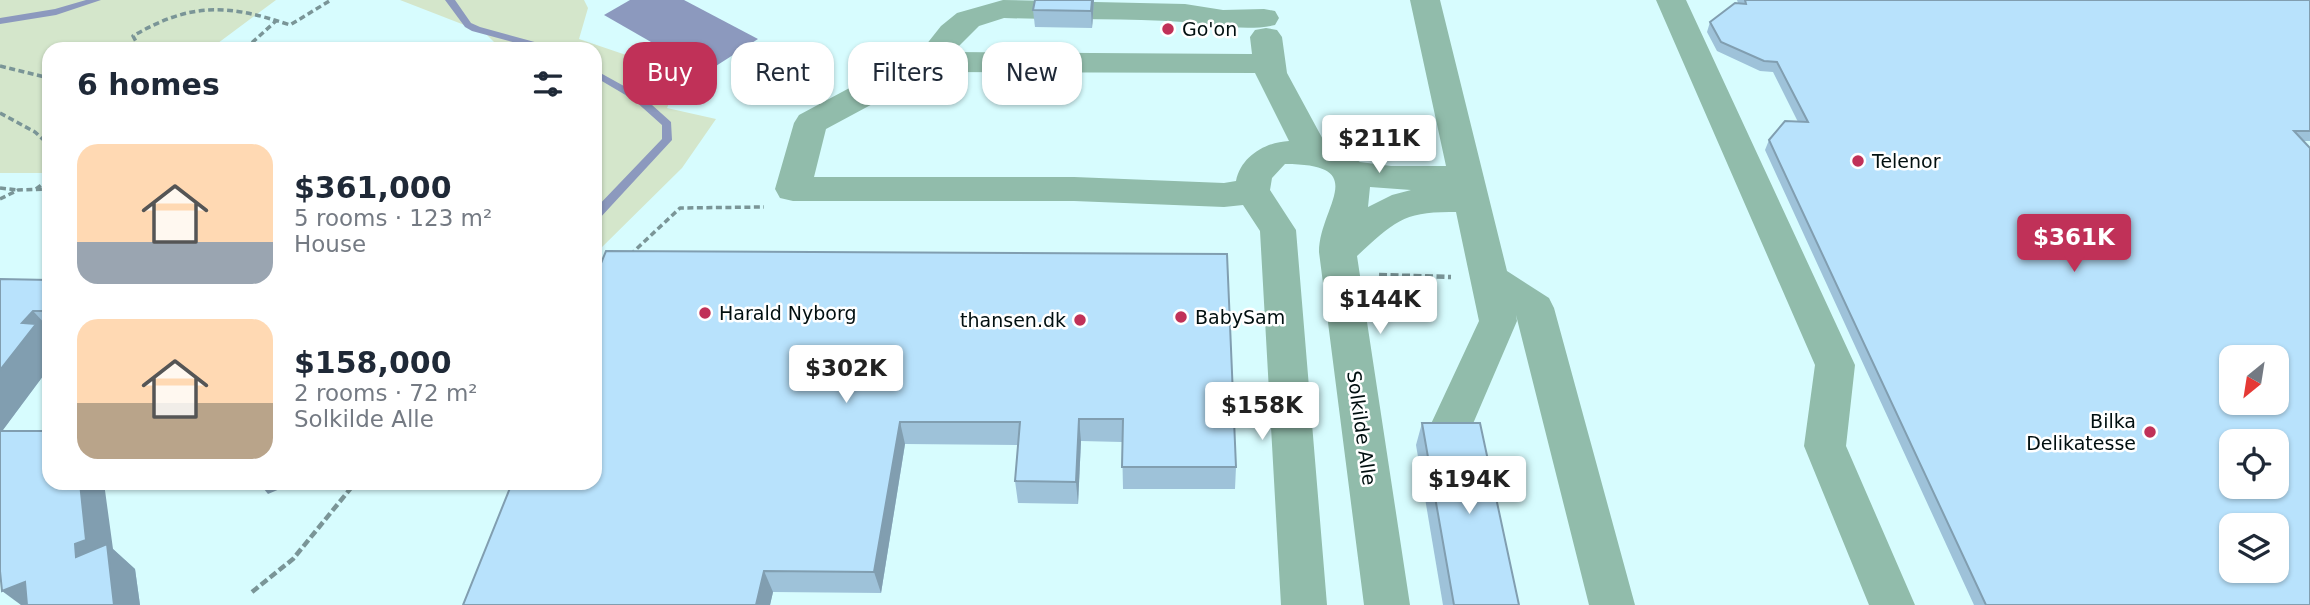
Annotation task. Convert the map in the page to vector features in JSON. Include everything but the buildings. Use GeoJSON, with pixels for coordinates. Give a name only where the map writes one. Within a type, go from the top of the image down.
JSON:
{"type":"FeatureCollection","features":[{"type":"Feature","properties":{"kind":"street"},"geometry":{"type":"LineString","coordinates":[[1425,0],[1498,321],[1451,426],[1466,509]]}},
{"type":"Feature","properties":{"kind":"street"},"geometry":{"type":"LineString","coordinates":[[1671,0],[1835,365],[1825,446],[1892,605]]}},
{"type":"Feature","properties":{"kind":"street"},"geometry":{"type":"LineString","coordinates":[[945,42],[963,20],[982,11],[1004,9],[1185,13],[1223,19],[1262,9],[1270,67],[1276,153]]}},
{"type":"Feature","properties":{"kind":"street"},"geometry":{"type":"LineString","coordinates":[[968,62],[1248,64],[1270,67]]}},
{"type":"Feature","properties":{"kind":"street"},"geometry":{"type":"LineString","coordinates":[[1270,67],[1312,152]]}},
{"type":"Feature","properties":{"kind":"street"},"geometry":{"type":"LineString","coordinates":[[848,103],[811,123],[793,189],[1062,189],[1224,195],[1252,191]]}},
{"type":"Feature","properties":{"kind":"street"},"geometry":{"type":"LineString","coordinates":[[1304,605],[1278,230],[1252,191],[1255,174],[1276,153],[1312,152],[1336,160],[1349,173],[1468,189]]}},
{"type":"Feature","properties":{"kind":"street","name":"Solkilde Alle"},"geometry":{"type":"LineString","coordinates":[[1349,173],[1353,186],[1352,203],[1338,232],[1354,263],[1387,605]]}},
{"type":"Feature","properties":{"kind":"street"},"geometry":{"type":"LineString","coordinates":[[1354,263],[1369,224],[1390,210],[1415,201],[1468,189]]}},
{"type":"Feature","properties":{"kind":"street"},"geometry":{"type":"LineString","coordinates":[[1490,278],[1535,308],[1612,605]]}},
{"type":"Feature","properties":{"kind":"path"},"geometry":{"type":"LineString","coordinates":[[232,4],[290,25],[331,0]]}},
{"type":"Feature","properties":{"kind":"path"},"geometry":{"type":"LineString","coordinates":[[136,42],[133,36],[161,15]]}},
{"type":"Feature","properties":{"kind":"path"},"geometry":{"type":"LineString","coordinates":[[253,42],[277,20]]}},
{"type":"Feature","properties":{"kind":"path"},"geometry":{"type":"LineString","coordinates":[[0,66],[42,76]]}},
{"type":"Feature","properties":{"kind":"path"},"geometry":{"type":"LineString","coordinates":[[0,113],[42,138]]}},
{"type":"Feature","properties":{"kind":"path"},"geometry":{"type":"LineString","coordinates":[[35,190],[42,184]]}},
{"type":"Feature","properties":{"kind":"path"},"geometry":{"type":"LineString","coordinates":[[0,188],[42,190]]}},
{"type":"Feature","properties":{"kind":"path"},"geometry":{"type":"LineString","coordinates":[[0,199],[18,190]]}},
{"type":"Feature","properties":{"kind":"path"},"geometry":{"type":"LineString","coordinates":[[620,264],[680,208],[772,207]]}},
{"type":"Feature","properties":{"kind":"path"},"geometry":{"type":"LineString","coordinates":[[1354,263],[1490,278]]}},
{"type":"Feature","properties":{"kind":"path"},"geometry":{"type":"LineString","coordinates":[[251,592],[269,584],[350,490]]}},
{"type":"Feature","properties":{"kind":"green space"},"geometry":{"type":"Polygon","coordinates":[[[0,0],[276,0],[219,42],[42,42],[42,173],[0,173],[0,0]]]}},
{"type":"Feature","properties":{"kind":"green space"},"geometry":{"type":"Polygon","coordinates":[[[400,0],[584,0],[588,8],[579,39],[588,42],[494,42],[485,33],[400,0]]]}},
{"type":"Feature","properties":{"kind":"green space"},"geometry":{"type":"Polygon","coordinates":[[[602,47],[623,54],[623,105],[668,105],[667,108],[716,119],[682,168],[602,247],[602,47]]]}},
{"type":"Feature","properties":{"kind":"water"},"geometry":{"type":"Polygon","coordinates":[[[630,0],[684,0],[758,39],[753,42],[731,42],[731,56],[717,65],[717,42],[651,42],[604,15],[630,0]]]}},
{"type":"Feature","properties":{"kind":"waterway"},"geometry":{"type":"LineString","coordinates":[[0,21],[56,12],[96,0]]}},
{"type":"Feature","properties":{"kind":"waterway"},"geometry":{"type":"LineString","coordinates":[[450,0],[468,25],[523,42]]}},
{"type":"Feature","properties":{"kind":"waterway"},"geometry":{"type":"LineString","coordinates":[[602,77],[638,98],[667,124],[667,140],[602,209]]}},
{"type":"Feature","properties":{"kind":"place","name":"Go'on"},"geometry":{"type":"Point","coordinates":[1168,29]}},
{"type":"Feature","properties":{"kind":"place","name":"Telenor"},"geometry":{"type":"Point","coordinates":[1858,161]}},
{"type":"Feature","properties":{"kind":"place","name":"Harald Nyborg"},"geometry":{"type":"Point","coordinates":[705,313]}},
{"type":"Feature","properties":{"kind":"place","name":"BabySam"},"geometry":{"type":"Point","coordinates":[1181,317]}},
{"type":"Feature","properties":{"kind":"place","name":"thansen.dk"},"geometry":{"type":"Point","coordinates":[1080,320]}},
{"type":"Feature","properties":{"kind":"place","name":"Bilka Delikatesse"},"geometry":{"type":"Point","coordinates":[2150,432]}}]}
